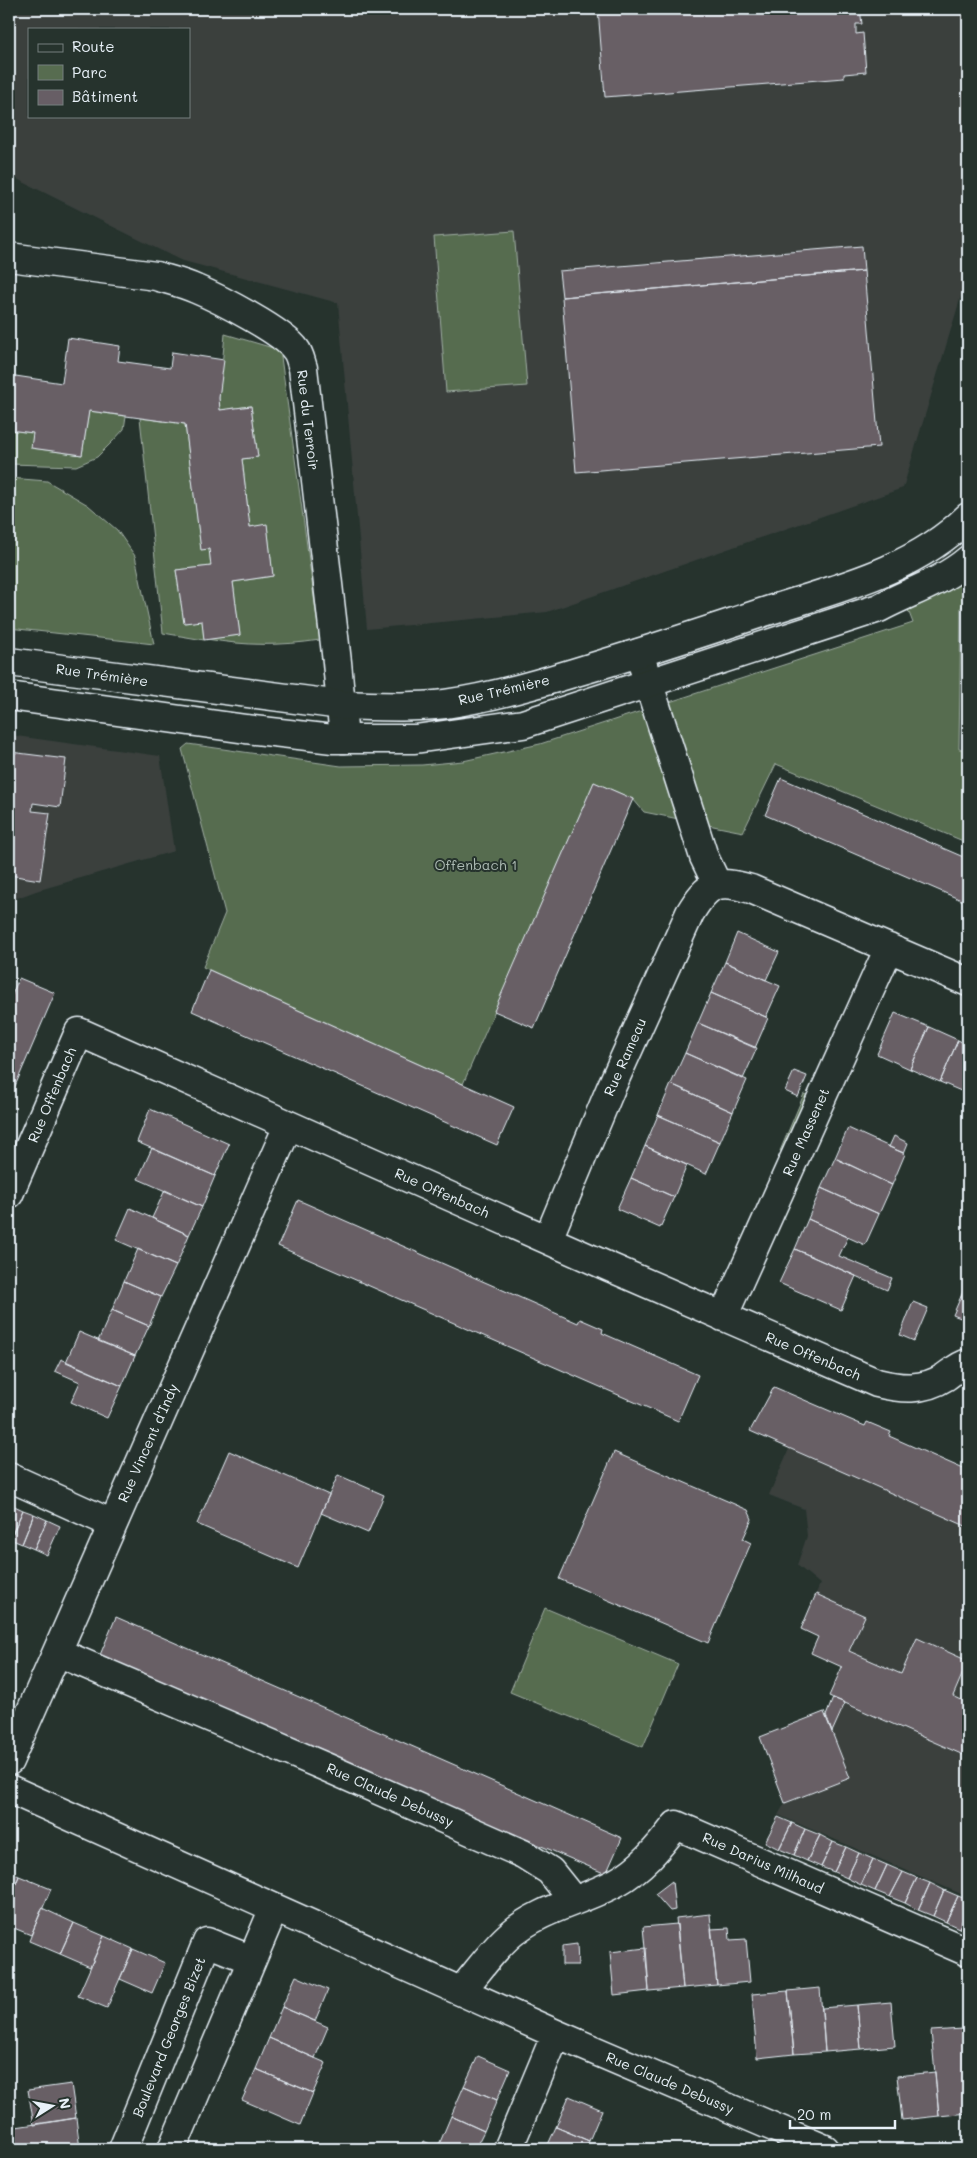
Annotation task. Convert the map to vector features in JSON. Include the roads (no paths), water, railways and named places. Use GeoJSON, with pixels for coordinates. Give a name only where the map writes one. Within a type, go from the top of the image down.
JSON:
{"type":"FeatureCollection","features":[{"type":"Feature","properties":{"kind":"street","name":"Rue du Terroir"},"geometry":{"type":"LineString","coordinates":[[9,257],[156,276],[177,281],[197,289],[262,324],[284,338],[297,351],[303,368],[344,739]]}},
{"type":"Feature","properties":{"kind":"street","name":"Rue Trémière"},"geometry":{"type":"LineString","coordinates":[[9,662],[341,705],[395,707],[454,702],[527,687],[640,653],[869,578],[919,555],[958,527],[968,517]]}},
{"type":"Feature","properties":{"kind":"street"},"geometry":{"type":"LineString","coordinates":[[9,696],[291,735],[344,739],[415,739],[523,724],[879,608],[930,585],[968,560]]}},
{"type":"Feature","properties":{"kind":"street"},"geometry":{"type":"LineString","coordinates":[[640,653],[704,857],[717,884],[733,884],[751,889],[968,982]]}},
{"type":"Feature","properties":{"kind":"street","name":"Rue Rameau"},"geometry":{"type":"LineString","coordinates":[[548,1239],[614,1081],[690,914],[700,898],[717,884]]}},
{"type":"Feature","properties":{"kind":"street","name":"Rue Massenet"},"geometry":{"type":"LineString","coordinates":[[723,1317],[889,948]]}},
{"type":"Feature","properties":{"kind":"street","name":"Rue Offenbach"},"geometry":{"type":"LineString","coordinates":[[9,1194],[79,1032],[288,1126],[877,1383],[893,1387],[912,1388],[927,1386],[968,1363]]}},
{"type":"Feature","properties":{"kind":"street","name":"Rue Vincent d'Indy"},"geometry":{"type":"LineString","coordinates":[[9,1761],[288,1126]]}},
{"type":"Feature","properties":{"kind":"street"},"geometry":{"type":"LineString","coordinates":[[9,1477],[113,1524]]}},
{"type":"Feature","properties":{"kind":"street","name":"Rue Claude Debussy"},"geometry":{"type":"LineString","coordinates":[[57,1652],[523,1854],[550,1871],[574,1901]]}},
{"type":"Feature","properties":{"kind":"street","name":"Rue Claude Debussy"},"geometry":{"type":"LineString","coordinates":[[9,1789],[556,2034],[825,2149]]}},
{"type":"Feature","properties":{"kind":"street","name":"Rue Darius Milhaud"},"geometry":{"type":"LineString","coordinates":[[574,1901],[617,1882],[637,1869],[657,1849],[676,1825],[968,1952]]}},
{"type":"Feature","properties":{"kind":"street"},"geometry":{"type":"LineString","coordinates":[[461,1991],[510,1934],[548,1912],[574,1901]]}},
{"type":"Feature","properties":{"kind":"street"},"geometry":{"type":"LineString","coordinates":[[172,2149],[274,1908]]}},
{"type":"Feature","properties":{"kind":"street","name":"Boulevard Georges Bizet"},"geometry":{"type":"LineString","coordinates":[[123,2149],[208,1942],[252,1960]]}},
{"type":"Feature","properties":{"kind":"street"},"geometry":{"type":"LineString","coordinates":[[508,2149],[556,2034]]}},
{"type":"Feature","properties":{"kind":"park label","name":"Offenbach 1"},"geometry":{"type":"Point","coordinates":[476,865]}}]}
